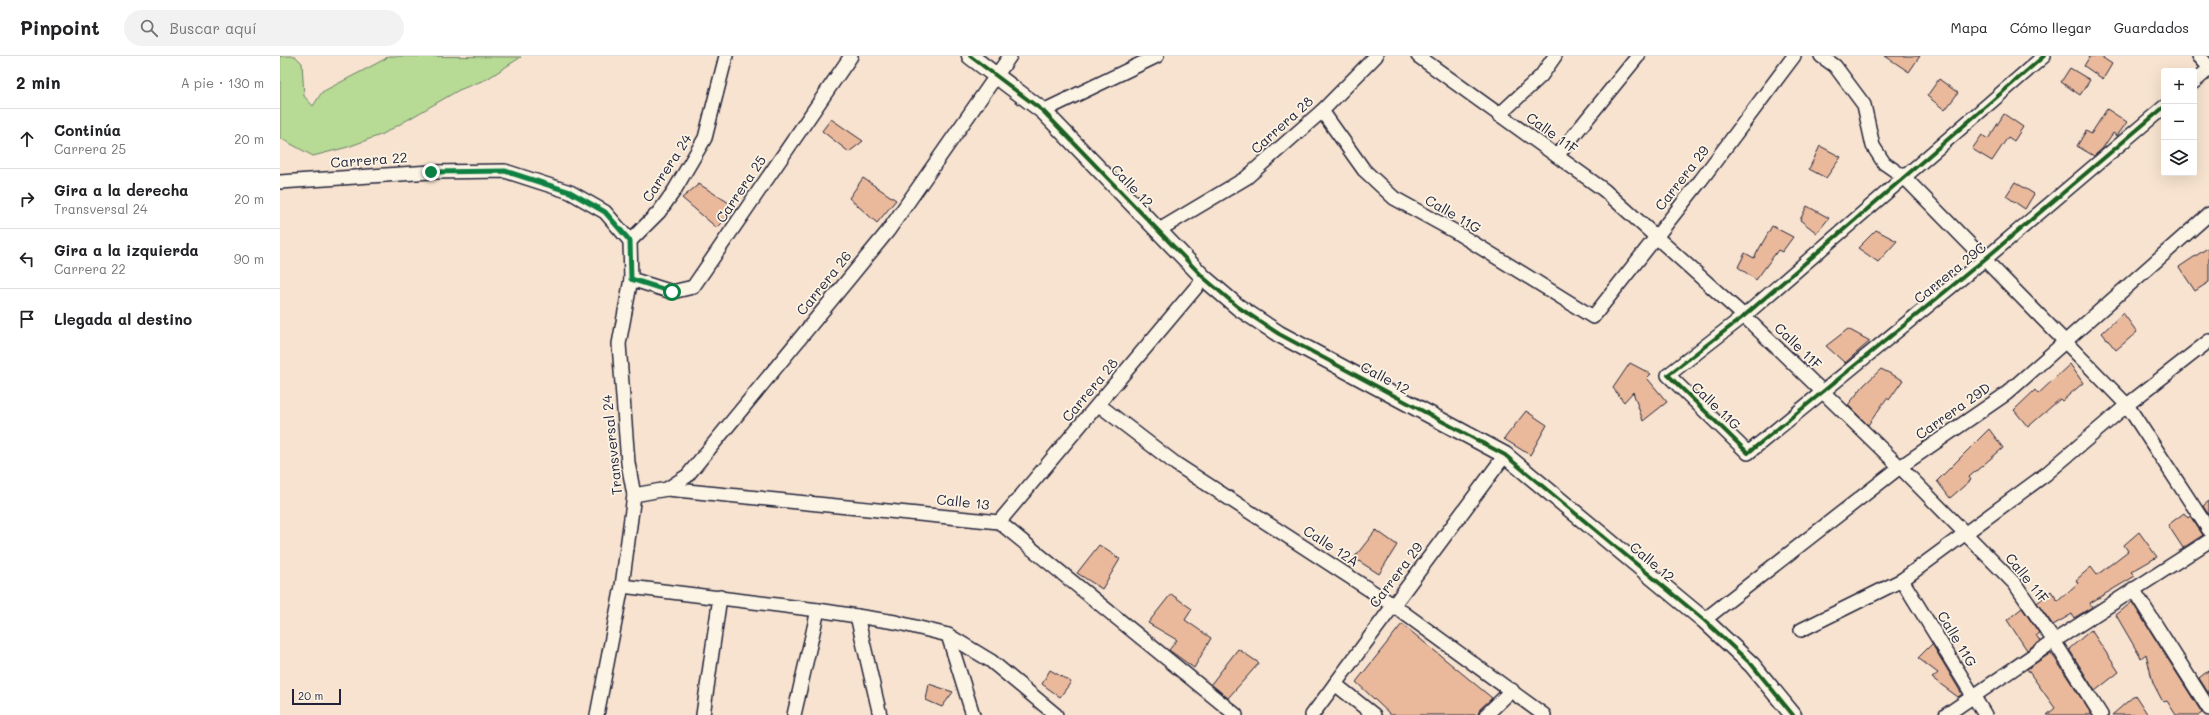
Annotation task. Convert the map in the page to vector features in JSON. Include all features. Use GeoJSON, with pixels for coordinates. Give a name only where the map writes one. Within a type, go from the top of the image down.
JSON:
{"type":"FeatureCollection","features":[{"type":"Feature","properties":{"kind":"street","name":"Carrera 24"},"geometry":{"type":"LineString","coordinates":[[630,241],[659,212],[674,191],[705,138],[726,56]]}},
{"type":"Feature","properties":{"kind":"street","name":"Carrera 25"},"geometry":{"type":"LineString","coordinates":[[631,279],[672,292],[693,287],[851,56]]}},
{"type":"Feature","properties":{"kind":"street","name":"Calle 12"},"geometry":{"type":"LineString","coordinates":[[970,56],[1043,111],[1204,278],[1238,307],[1278,334],[1505,455],[1704,620],[1752,665],[1787,713]]}},
{"type":"Feature","properties":{"kind":"street","name":"Carrera 26"},"geometry":{"type":"LineString","coordinates":[[634,495],[667,489],[678,484],[696,465],[888,231],[1010,56]]}},
{"type":"Feature","properties":{"kind":"street"},"geometry":{"type":"LineString","coordinates":[[1043,111],[1157,56]]}},
{"type":"Feature","properties":{"kind":"street","name":"Carrera 28"},"geometry":{"type":"LineString","coordinates":[[1159,230],[1246,178],[1322,111],[1376,56]]}},
{"type":"Feature","properties":{"kind":"street","name":"Calle 11F"},"geometry":{"type":"LineString","coordinates":[[1418,56],[1604,190],[1655,238],[1744,316],[1823,392],[1900,467],[2015,584],[2054,641],[2101,715]]}},
{"type":"Feature","properties":{"kind":"street"},"geometry":{"type":"LineString","coordinates":[[1499,115],[1540,76],[1556,56]]}},
{"type":"Feature","properties":{"kind":"street"},"geometry":{"type":"LineString","coordinates":[[1557,156],[1638,56]]}},
{"type":"Feature","properties":{"kind":"street","name":"Carrera 29"},"geometry":{"type":"LineString","coordinates":[[1593,317],[1794,56]]}},
{"type":"Feature","properties":{"kind":"street"},"geometry":{"type":"LineString","coordinates":[[1821,56],[1835,66],[1864,105],[1873,146],[1884,163],[1904,177],[2127,405],[2209,530]]}},
{"type":"Feature","properties":{"kind":"street"},"geometry":{"type":"LineString","coordinates":[[2197,79],[2209,68],[2199,56]]}},
{"type":"Feature","properties":{"kind":"street"},"geometry":{"type":"LineString","coordinates":[[1744,316],[2041,57]]}},
{"type":"Feature","properties":{"kind":"street","name":"Carrera 29C"},"geometry":{"type":"LineString","coordinates":[[1748,453],[1985,259],[2161,110]]}},
{"type":"Feature","properties":{"kind":"street","name":"Calle 11G"},"geometry":{"type":"LineString","coordinates":[[1322,111],[1364,170],[1394,198],[1454,232],[1593,317]]}},
{"type":"Feature","properties":{"kind":"street","name":"Carrera 22"},"geometry":{"type":"LineString","coordinates":[[280,182],[431,172],[505,171],[570,192],[605,212],[630,241]]}},
{"type":"Feature","properties":{"kind":"street","name":"Carrera 29D"},"geometry":{"type":"LineString","coordinates":[[1704,620],[1900,467],[2006,394],[2063,341],[2209,214]]}},
{"type":"Feature","properties":{"kind":"street","name":"Transversal 24"},"geometry":{"type":"LineString","coordinates":[[597,715],[622,586],[634,495],[628,463],[619,344],[631,279],[630,241]]}},
{"type":"Feature","properties":{"kind":"street","name":"Carrera 28"},"geometry":{"type":"LineString","coordinates":[[999,522],[1099,405],[1204,278]]}},
{"type":"Feature","properties":{"kind":"street","name":"Calle 11G"},"geometry":{"type":"LineString","coordinates":[[1744,316],[1668,375],[1748,453]]}},
{"type":"Feature","properties":{"kind":"street"},"geometry":{"type":"LineString","coordinates":[[1801,630],[1902,580],[2046,474],[2127,405],[2209,341]]}},
{"type":"Feature","properties":{"kind":"street","name":"Calle 12A"},"geometry":{"type":"LineString","coordinates":[[1099,405],[1176,464],[1393,605],[1512,690],[1544,715]]}},
{"type":"Feature","properties":{"kind":"street","name":"Carrera 29"},"geometry":{"type":"LineString","coordinates":[[1312,715],[1505,455]]}},
{"type":"Feature","properties":{"kind":"street","name":"Calle 13"},"geometry":{"type":"LineString","coordinates":[[667,489],[999,522],[1236,715]]}},
{"type":"Feature","properties":{"kind":"street"},"geometry":{"type":"LineString","coordinates":[[1946,715],[2132,589],[2209,541]]}},
{"type":"Feature","properties":{"kind":"street","name":"Calle 11G"},"geometry":{"type":"LineString","coordinates":[[1902,580],[1985,715]]}},
{"type":"Feature","properties":{"kind":"street"},"geometry":{"type":"LineString","coordinates":[[622,586],[720,597],[858,616],[895,622],[948,635],[991,661],[1056,715]]}},
{"type":"Feature","properties":{"kind":"street"},"geometry":{"type":"LineString","coordinates":[[2132,589],[2209,709]]}},
{"type":"Feature","properties":{"kind":"street"},"geometry":{"type":"LineString","coordinates":[[703,715],[720,597]]}},
{"type":"Feature","properties":{"kind":"street"},"geometry":{"type":"LineString","coordinates":[[794,715],[818,610]]}},
{"type":"Feature","properties":{"kind":"street"},"geometry":{"type":"LineString","coordinates":[[858,616],[880,715]]}},
{"type":"Feature","properties":{"kind":"street"},"geometry":{"type":"LineString","coordinates":[[948,635],[973,715]]}},
{"type":"Feature","properties":{"kind":"street"},"geometry":{"type":"LineString","coordinates":[[1335,684],[1374,715]]}},
{"type":"Feature","properties":{"kind":"street"},"geometry":{"type":"LineString","coordinates":[[1486,715],[1512,690]]}},
{"type":"Feature","properties":{"kind":"green space"},"geometry":{"type":"Polygon","coordinates":[[[280,56],[295,56],[302,63],[304,96],[313,106],[322,92],[388,56],[521,57],[487,79],[459,90],[383,134],[348,147],[313,156],[280,138],[280,56]]]}},
{"type":"Feature","properties":{"kind":"building"},"geometry":{"type":"Polygon","coordinates":[[[1885,56],[1920,56],[1909,72],[1885,56]]]}},
{"type":"Feature","properties":{"kind":"building"},"geometry":{"type":"Polygon","coordinates":[[[2090,56],[2100,56],[2112,64],[2103,79],[2084,66],[2090,56]]]}},
{"type":"Feature","properties":{"kind":"building"},"geometry":{"type":"Polygon","coordinates":[[[2070,68],[2090,80],[2080,95],[2061,82],[2070,68]]]}},
{"type":"Feature","properties":{"kind":"building"},"geometry":{"type":"Polygon","coordinates":[[[1939,79],[1958,93],[1945,110],[1927,96],[1939,79]]]}},
{"type":"Feature","properties":{"kind":"building"},"geometry":{"type":"Polygon","coordinates":[[[2107,109],[2127,122],[2117,136],[2113,133],[2102,149],[2094,156],[2077,146],[2086,131],[2091,134],[2107,109]]]}},
{"type":"Feature","properties":{"kind":"building"},"geometry":{"type":"Polygon","coordinates":[[[2004,114],[2023,127],[2014,141],[2008,137],[1992,161],[1972,149],[1982,135],[1988,139],[2004,114]]]}},
{"type":"Feature","properties":{"kind":"building"},"geometry":{"type":"Polygon","coordinates":[[[831,119],[863,141],[849,152],[822,131],[831,119]]]}},
{"type":"Feature","properties":{"kind":"building"},"geometry":{"type":"Polygon","coordinates":[[[1820,146],[1841,157],[1826,178],[1809,169],[1820,146]]]}},
{"type":"Feature","properties":{"kind":"building"},"geometry":{"type":"Polygon","coordinates":[[[863,178],[896,200],[877,223],[849,198],[863,178]]]}},
{"type":"Feature","properties":{"kind":"building"},"geometry":{"type":"Polygon","coordinates":[[[2015,182],[2034,194],[2025,209],[2006,196],[2015,182]]]}},
{"type":"Feature","properties":{"kind":"building"},"geometry":{"type":"Polygon","coordinates":[[[699,184],[737,208],[717,228],[682,198],[699,184]]]}},
{"type":"Feature","properties":{"kind":"building"},"geometry":{"type":"Polygon","coordinates":[[[1807,206],[1829,218],[1817,233],[1800,220],[1807,206]]]}},
{"type":"Feature","properties":{"kind":"building"},"geometry":{"type":"Polygon","coordinates":[[[1772,226],[1793,237],[1782,252],[1778,250],[1756,280],[1738,267],[1745,253],[1754,258],[1772,226]]]}},
{"type":"Feature","properties":{"kind":"building"},"geometry":{"type":"Polygon","coordinates":[[[1876,230],[1897,241],[1878,262],[1858,248],[1876,230]]]}},
{"type":"Feature","properties":{"kind":"building"},"geometry":{"type":"Polygon","coordinates":[[[2209,247],[2209,282],[2195,291],[2179,267],[2209,247]]]}},
{"type":"Feature","properties":{"kind":"building"},"geometry":{"type":"Polygon","coordinates":[[[2123,313],[2137,332],[2116,350],[2102,333],[2123,313]]]}},
{"type":"Feature","properties":{"kind":"building"},"geometry":{"type":"Polygon","coordinates":[[[1848,329],[1870,341],[1845,363],[1826,346],[1848,329]]]}},
{"type":"Feature","properties":{"kind":"building"},"geometry":{"type":"Polygon","coordinates":[[[1630,363],[1651,374],[1647,378],[1667,402],[1643,421],[1633,392],[1624,402],[1613,388],[1630,363]]]}},
{"type":"Feature","properties":{"kind":"building"},"geometry":{"type":"Polygon","coordinates":[[[2070,364],[2083,383],[2062,401],[2060,399],[2028,427],[2014,410],[2035,390],[2038,394],[2070,364]]]}},
{"type":"Feature","properties":{"kind":"building"},"geometry":{"type":"Polygon","coordinates":[[[1881,369],[1903,380],[1889,400],[1887,398],[1868,425],[1848,405],[1864,385],[1881,369]]]}},
{"type":"Feature","properties":{"kind":"building"},"geometry":{"type":"Polygon","coordinates":[[[1526,411],[1547,425],[1530,455],[1504,439],[1526,411]]]}},
{"type":"Feature","properties":{"kind":"building"},"geometry":{"type":"Polygon","coordinates":[[[1989,429],[2003,448],[1969,477],[1971,480],[1950,498],[1937,481],[1989,429]]]}},
{"type":"Feature","properties":{"kind":"building"},"geometry":{"type":"Polygon","coordinates":[[[2209,501],[2209,515],[2203,506],[2209,501]]]}},
{"type":"Feature","properties":{"kind":"building"},"geometry":{"type":"Polygon","coordinates":[[[2184,513],[2188,518],[2190,516],[2203,535],[2183,548],[2168,525],[2184,513]]]}},
{"type":"Feature","properties":{"kind":"building"},"geometry":{"type":"Polygon","coordinates":[[[1376,530],[1397,545],[1379,574],[1354,558],[1376,530]]]}},
{"type":"Feature","properties":{"kind":"building"},"geometry":{"type":"Polygon","coordinates":[[[2139,532],[2157,557],[2131,572],[2135,576],[2090,603],[2092,607],[2074,618],[2072,614],[2053,625],[2037,603],[2051,591],[2058,601],[2078,583],[2076,580],[2091,567],[2097,575],[2128,551],[2124,545],[2139,532]]]}},
{"type":"Feature","properties":{"kind":"building"},"geometry":{"type":"Polygon","coordinates":[[[1099,545],[1120,559],[1102,589],[1077,573],[1099,545]]]}},
{"type":"Feature","properties":{"kind":"building"},"geometry":{"type":"Polygon","coordinates":[[[1171,594],[1192,609],[1185,620],[1211,638],[1194,668],[1169,650],[1177,640],[1148,623],[1171,594]]]}},
{"type":"Feature","properties":{"kind":"building"},"geometry":{"type":"Polygon","coordinates":[[[2132,602],[2202,713],[2199,715],[2176,715],[2167,701],[2163,702],[2153,683],[2146,654],[2141,658],[2116,615],[2132,602]]]}},
{"type":"Feature","properties":{"kind":"building"},"geometry":{"type":"Polygon","coordinates":[[[2022,608],[2039,633],[2036,635],[2040,641],[2027,650],[2007,620],[2022,608]]]}},
{"type":"Feature","properties":{"kind":"building"},"geometry":{"type":"Polygon","coordinates":[[[1402,624],[1492,698],[1480,709],[1478,715],[1391,715],[1356,682],[1402,624]]]}},
{"type":"Feature","properties":{"kind":"building"},"geometry":{"type":"Polygon","coordinates":[[[2091,630],[2119,672],[2095,691],[2069,649],[2091,630]]]}},
{"type":"Feature","properties":{"kind":"building"},"geometry":{"type":"Polygon","coordinates":[[[1932,644],[1962,694],[1958,697],[1932,678],[1938,673],[1918,658],[1932,644]]]}},
{"type":"Feature","properties":{"kind":"building"},"geometry":{"type":"Polygon","coordinates":[[[1238,649],[1259,663],[1228,698],[1211,684],[1238,649]]]}},
{"type":"Feature","properties":{"kind":"building"},"geometry":{"type":"Polygon","coordinates":[[[2051,653],[2092,715],[2047,715],[2055,708],[2027,669],[2051,653]]]}},
{"type":"Feature","properties":{"kind":"building"},"geometry":{"type":"Polygon","coordinates":[[[1050,670],[1071,682],[1060,697],[1042,684],[1050,670]]]}},
{"type":"Feature","properties":{"kind":"building"},"geometry":{"type":"Polygon","coordinates":[[[2209,670],[2209,694],[2199,678],[2209,670]]]}},
{"type":"Feature","properties":{"kind":"building"},"geometry":{"type":"Polygon","coordinates":[[[929,684],[953,692],[942,707],[926,700],[929,684]]]}},
{"type":"Feature","properties":{"kind":"building"},"geometry":{"type":"Polygon","coordinates":[[[2135,695],[2148,715],[2112,715],[2135,695]]]}},
{"type":"Feature","properties":{"kind":"cycle path"},"geometry":{"type":"LineString","coordinates":[[970,56],[1043,111],[1204,278],[1238,307],[1279,334],[1505,455],[1704,620],[1752,665],[1793,715]]}},
{"type":"Feature","properties":{"kind":"cycle path"},"geometry":{"type":"LineString","coordinates":[[2044,56],[1744,316],[1668,375],[1748,453],[1985,259],[2161,110]]}},
{"type":"Feature","properties":{"kind":"route"},"geometry":{"type":"LineString","coordinates":[[431,172],[505,171],[570,192],[605,212],[630,241],[631,279],[672,292]]}}]}
